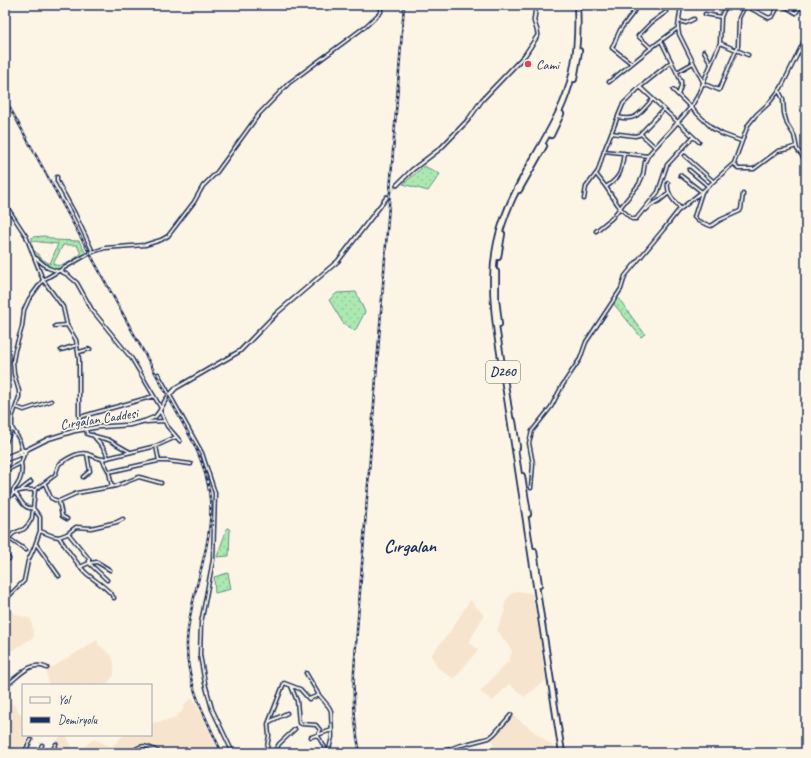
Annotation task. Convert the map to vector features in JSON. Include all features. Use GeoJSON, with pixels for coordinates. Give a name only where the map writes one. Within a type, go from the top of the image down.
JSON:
{"type":"FeatureCollection","features":[{"type":"Feature","properties":{"kind":"highway","name":"D260"},"geometry":{"type":"LineString","coordinates":[[562,753],[497,333],[493,298],[493,282],[497,245],[506,213],[556,118],[568,90],[576,51],[577,5]]}},
{"type":"Feature","properties":{"kind":"highway","name":"D260"},"geometry":{"type":"LineString","coordinates":[[565,753],[499,329],[496,276],[499,247],[509,214],[519,192],[558,121],[572,86],[579,50],[580,5]]}},
{"type":"Feature","properties":{"kind":"street"},"geometry":{"type":"LineString","coordinates":[[5,444],[12,428],[12,418],[19,395],[13,369],[15,350],[22,327],[26,306],[44,280],[93,252],[105,248],[147,244],[161,240],[169,235],[194,202],[203,186],[217,172],[259,114],[289,84],[366,26],[380,13],[382,5]]}},
{"type":"Feature","properties":{"kind":"street"},"geometry":{"type":"LineString","coordinates":[[397,185],[409,173],[441,148],[468,120],[482,100],[523,57],[537,37],[538,31],[534,21],[536,5]]}},
{"type":"Feature","properties":{"kind":"street"},"geometry":{"type":"LineString","coordinates":[[632,64],[612,48],[620,30],[639,5]]}},
{"type":"Feature","properties":{"kind":"street"},"geometry":{"type":"LineString","coordinates":[[681,5],[678,28],[680,36],[704,84],[719,90],[738,46],[739,18],[745,5],[769,18],[773,16],[779,5]]}},
{"type":"Feature","properties":{"kind":"street"},"geometry":{"type":"LineString","coordinates":[[596,231],[606,223],[640,184],[648,156],[691,107],[704,84],[720,43],[721,17],[726,5]]}},
{"type":"Feature","properties":{"kind":"street"},"geometry":{"type":"LineString","coordinates":[[783,5],[796,13],[801,5]]}},
{"type":"Feature","properties":{"kind":"street"},"geometry":{"type":"LineString","coordinates":[[651,48],[638,36],[651,23],[666,12]]}},
{"type":"Feature","properties":{"kind":"street"},"geometry":{"type":"LineString","coordinates":[[705,14],[721,17]]}},
{"type":"Feature","properties":{"kind":"street"},"geometry":{"type":"LineString","coordinates":[[679,21],[686,23],[694,19]]}},
{"type":"Feature","properties":{"kind":"street"},"geometry":{"type":"LineString","coordinates":[[609,82],[678,28]]}},
{"type":"Feature","properties":{"kind":"street"},"geometry":{"type":"LineString","coordinates":[[530,488],[533,464],[529,443],[532,431],[551,408],[560,390],[580,359],[587,339],[621,289],[626,273],[680,208],[702,192],[734,163],[746,129],[753,118],[779,91],[806,37]]}},
{"type":"Feature","properties":{"kind":"street"},"geometry":{"type":"LineString","coordinates":[[661,41],[681,83],[678,95]]}},
{"type":"Feature","properties":{"kind":"street"},"geometry":{"type":"LineString","coordinates":[[720,43],[748,55]]}},
{"type":"Feature","properties":{"kind":"street"},"geometry":{"type":"LineString","coordinates":[[704,51],[711,64]]}},
{"type":"Feature","properties":{"kind":"street"},"geometry":{"type":"LineString","coordinates":[[584,199],[586,187],[596,174],[611,133],[625,102],[640,87],[672,62]]}},
{"type":"Feature","properties":{"kind":"street"},"geometry":{"type":"LineString","coordinates":[[676,72],[693,63]]}},
{"type":"Feature","properties":{"kind":"street"},"geometry":{"type":"LineString","coordinates":[[640,87],[699,142]]}},
{"type":"Feature","properties":{"kind":"street"},"geometry":{"type":"LineString","coordinates":[[673,90],[706,123],[716,130],[742,141]]}},
{"type":"Feature","properties":{"kind":"street"},"geometry":{"type":"LineString","coordinates":[[779,91],[783,99],[787,123],[794,135],[796,146],[806,161]]}},
{"type":"Feature","properties":{"kind":"street"},"geometry":{"type":"LineString","coordinates":[[618,117],[628,119],[634,117],[653,99]]}},
{"type":"Feature","properties":{"kind":"street"},"geometry":{"type":"LineString","coordinates":[[611,133],[635,136],[641,134],[663,110]]}},
{"type":"Feature","properties":{"kind":"street"},"geometry":{"type":"LineString","coordinates":[[641,134],[655,147]]}},
{"type":"Feature","properties":{"kind":"street"},"geometry":{"type":"LineString","coordinates":[[644,211],[659,190],[667,165],[693,136]]}},
{"type":"Feature","properties":{"kind":"street"},"geometry":{"type":"LineString","coordinates":[[734,163],[738,169],[753,169],[778,151],[796,146]]}},
{"type":"Feature","properties":{"kind":"street"},"geometry":{"type":"LineString","coordinates":[[604,151],[648,156]]}},
{"type":"Feature","properties":{"kind":"street"},"geometry":{"type":"LineString","coordinates":[[606,187],[621,173],[624,153]]}},
{"type":"Feature","properties":{"kind":"street"},"geometry":{"type":"LineString","coordinates":[[802,155],[806,154]]}},
{"type":"Feature","properties":{"kind":"street"},"geometry":{"type":"LineString","coordinates":[[685,156],[713,181]]}},
{"type":"Feature","properties":{"kind":"street"},"geometry":{"type":"LineString","coordinates":[[689,170],[708,186]]}},
{"type":"Feature","properties":{"kind":"street"},"geometry":{"type":"LineString","coordinates":[[596,174],[620,208],[634,219],[669,193]]}},
{"type":"Feature","properties":{"kind":"street"},"geometry":{"type":"LineString","coordinates":[[680,175],[702,192]]}},
{"type":"Feature","properties":{"kind":"street"},"geometry":{"type":"LineString","coordinates":[[57,177],[57,181],[93,252]]}},
{"type":"Feature","properties":{"kind":"street"},"geometry":{"type":"LineString","coordinates":[[668,183],[667,187],[669,193],[680,208]]}},
{"type":"Feature","properties":{"kind":"street"},"geometry":{"type":"LineString","coordinates":[[702,192],[694,217],[698,221],[710,226],[740,211],[743,194]]}},
{"type":"Feature","properties":{"kind":"street","name":"Cırgalan Caddesi"},"geometry":{"type":"LineString","coordinates":[[5,459],[51,438],[84,429],[145,422],[155,417],[176,388],[232,356],[248,344],[277,313],[343,256],[387,197]]}},
{"type":"Feature","properties":{"kind":"street"},"geometry":{"type":"LineString","coordinates":[[5,204],[24,232],[44,280],[63,307],[67,325],[78,345],[80,417],[84,429],[87,434],[109,440],[131,452]]}},
{"type":"Feature","properties":{"kind":"street"},"geometry":{"type":"LineString","coordinates":[[34,255],[45,266],[68,275],[76,283],[89,306],[132,359],[154,396],[161,410],[164,421],[180,441]]}},
{"type":"Feature","properties":{"kind":"street"},"geometry":{"type":"LineString","coordinates":[[55,326],[67,325]]}},
{"type":"Feature","properties":{"kind":"street"},"geometry":{"type":"LineString","coordinates":[[61,350],[78,345]]}},
{"type":"Feature","properties":{"kind":"street"},"geometry":{"type":"LineString","coordinates":[[79,352],[90,348]]}},
{"type":"Feature","properties":{"kind":"street"},"geometry":{"type":"LineString","coordinates":[[158,374],[202,453],[215,493],[213,560],[202,617],[200,655],[212,709],[233,753]]}},
{"type":"Feature","properties":{"kind":"street"},"geometry":{"type":"LineString","coordinates":[[80,417],[154,396]]}},
{"type":"Feature","properties":{"kind":"street"},"geometry":{"type":"LineString","coordinates":[[16,407],[24,410],[51,401]]}},
{"type":"Feature","properties":{"kind":"street"},"geometry":{"type":"LineString","coordinates":[[145,422],[164,421]]}},
{"type":"Feature","properties":{"kind":"street"},"geometry":{"type":"LineString","coordinates":[[12,428],[19,439],[23,452],[21,463],[23,470],[17,486],[13,490],[25,508],[33,508]]}},
{"type":"Feature","properties":{"kind":"street"},"geometry":{"type":"LineString","coordinates":[[93,435],[106,451],[108,458]]}},
{"type":"Feature","properties":{"kind":"street"},"geometry":{"type":"LineString","coordinates":[[22,489],[35,490],[56,474],[59,463],[77,454],[87,454],[102,459],[108,458],[156,446],[176,437]]}},
{"type":"Feature","properties":{"kind":"street"},"geometry":{"type":"LineString","coordinates":[[156,446],[160,461]]}},
{"type":"Feature","properties":{"kind":"street"},"geometry":{"type":"LineString","coordinates":[[83,477],[90,471],[87,454]]}},
{"type":"Feature","properties":{"kind":"street"},"geometry":{"type":"LineString","coordinates":[[102,459],[109,472],[112,487]]}},
{"type":"Feature","properties":{"kind":"street"},"geometry":{"type":"LineString","coordinates":[[109,472],[160,461],[192,464]]}},
{"type":"Feature","properties":{"kind":"street"},"geometry":{"type":"LineString","coordinates":[[5,465],[9,469],[21,463]]}},
{"type":"Feature","properties":{"kind":"street"},"geometry":{"type":"LineString","coordinates":[[44,484],[51,498],[59,501],[77,493],[112,487],[140,477],[161,483]]}},
{"type":"Feature","properties":{"kind":"street"},"geometry":{"type":"LineString","coordinates":[[5,501],[9,496],[31,482]]}},
{"type":"Feature","properties":{"kind":"street"},"geometry":{"type":"LineString","coordinates":[[5,541],[14,533],[27,527],[32,518],[35,490]]}},
{"type":"Feature","properties":{"kind":"street"},"geometry":{"type":"LineString","coordinates":[[59,501],[62,516],[67,519]]}},
{"type":"Feature","properties":{"kind":"street"},"geometry":{"type":"LineString","coordinates":[[5,600],[25,579],[28,561],[40,531],[40,517],[33,508]]}},
{"type":"Feature","properties":{"kind":"street"},"geometry":{"type":"LineString","coordinates":[[40,531],[59,537],[76,527],[91,528],[117,522],[123,519]]}},
{"type":"Feature","properties":{"kind":"street"},"geometry":{"type":"LineString","coordinates":[[68,533],[89,559],[89,563],[107,580]]}},
{"type":"Feature","properties":{"kind":"street"},"geometry":{"type":"LineString","coordinates":[[59,537],[80,567],[90,577],[108,590],[114,598]]}},
{"type":"Feature","properties":{"kind":"street"},"geometry":{"type":"LineString","coordinates":[[8,538],[26,550]]}},
{"type":"Feature","properties":{"kind":"street"},"geometry":{"type":"LineString","coordinates":[[36,544],[59,576]]}},
{"type":"Feature","properties":{"kind":"street"},"geometry":{"type":"LineString","coordinates":[[5,553],[9,559]]}},
{"type":"Feature","properties":{"kind":"street"},"geometry":{"type":"LineString","coordinates":[[80,567],[89,563],[98,562],[110,570]]}},
{"type":"Feature","properties":{"kind":"street"},"geometry":{"type":"LineString","coordinates":[[5,593],[12,593]]}},
{"type":"Feature","properties":{"kind":"street"},"geometry":{"type":"LineString","coordinates":[[5,686],[29,667],[40,666],[47,668]]}},
{"type":"Feature","properties":{"kind":"street"},"geometry":{"type":"LineString","coordinates":[[306,673],[318,695],[330,710],[332,737],[328,753]]}},
{"type":"Feature","properties":{"kind":"street"},"geometry":{"type":"LineString","coordinates":[[269,753],[267,747],[269,736],[267,727],[268,722],[284,683],[300,689],[309,699],[318,695]]}},
{"type":"Feature","properties":{"kind":"street"},"geometry":{"type":"LineString","coordinates":[[291,686],[297,700],[299,723],[314,724],[318,726],[320,730],[318,736],[328,753]]}},
{"type":"Feature","properties":{"kind":"street"},"geometry":{"type":"LineString","coordinates":[[268,722],[287,713]]}},
{"type":"Feature","properties":{"kind":"street"},"geometry":{"type":"LineString","coordinates":[[439,753],[458,746],[489,738],[511,714]]}},
{"type":"Feature","properties":{"kind":"street"},"geometry":{"type":"LineString","coordinates":[[274,753],[279,744],[295,729]]}},
{"type":"Feature","properties":{"kind":"street"},"geometry":{"type":"LineString","coordinates":[[311,737],[318,736],[332,730]]}},
{"type":"Feature","properties":{"kind":"street"},"geometry":{"type":"LineString","coordinates":[[24,753],[31,740]]}},
{"type":"Feature","properties":{"kind":"street"},"geometry":{"type":"LineString","coordinates":[[51,753],[56,744]]}},
{"type":"Feature","properties":{"kind":"street"},"geometry":{"type":"LineString","coordinates":[[5,745],[6,751]]}},
{"type":"Feature","properties":{"kind":"street"},"geometry":{"type":"LineString","coordinates":[[38,753],[42,745]]}},
{"type":"Feature","properties":{"kind":"street"},"geometry":{"type":"LineString","coordinates":[[132,753],[136,748],[142,746],[161,753]]}},
{"type":"Feature","properties":{"kind":"shaded area"},"geometry":{"type":"Polygon","coordinates":[[[517,591],[533,594],[546,680],[524,697],[509,684],[493,701],[480,692],[509,660],[512,651],[497,630],[505,611],[504,606],[506,600],[511,594],[517,591]]]}},
{"type":"Feature","properties":{"kind":"shaded area"},"geometry":{"type":"Polygon","coordinates":[[[470,600],[484,615],[469,642],[478,650],[454,679],[437,667],[431,655],[449,633],[470,600]]]}},
{"type":"Feature","properties":{"kind":"shaded area"},"geometry":{"type":"Polygon","coordinates":[[[5,608],[18,615],[31,619],[34,637],[5,655],[5,608]]]}},
{"type":"Feature","properties":{"kind":"shaded area"},"geometry":{"type":"Polygon","coordinates":[[[97,640],[99,645],[112,656],[114,663],[114,675],[108,684],[49,684],[46,671],[97,640]]]}},
{"type":"Feature","properties":{"kind":"shaded area"},"geometry":{"type":"Polygon","coordinates":[[[193,698],[220,753],[76,753],[94,739],[111,747],[123,736],[152,736],[152,723],[170,720],[176,717],[182,711],[186,702],[193,698]]]}},
{"type":"Feature","properties":{"kind":"shaded area"},"geometry":{"type":"Polygon","coordinates":[[[5,699],[15,706],[22,716],[22,736],[28,736],[20,753],[5,753],[5,699]]]}},
{"type":"Feature","properties":{"kind":"shaded area"},"geometry":{"type":"Polygon","coordinates":[[[509,712],[554,747],[555,753],[497,753],[491,739],[509,712]]]}},
{"type":"Feature","properties":{"kind":"shaded area"},"geometry":{"type":"Polygon","coordinates":[[[60,736],[66,736],[75,753],[51,753],[60,736]]]}},
{"type":"Feature","properties":{"kind":"green space"},"geometry":{"type":"Polygon","coordinates":[[[424,166],[440,174],[428,191],[403,184],[424,166]]]}},
{"type":"Feature","properties":{"kind":"green space"},"geometry":{"type":"Polygon","coordinates":[[[45,236],[55,240],[79,241],[86,254],[62,268],[51,268],[40,261],[33,252],[35,251],[42,259],[50,264],[58,244],[32,241],[32,237],[45,236]],[[63,245],[53,264],[64,264],[81,254],[77,245],[63,245]]]}},
{"type":"Feature","properties":{"kind":"green space"},"geometry":{"type":"Polygon","coordinates":[[[356,292],[365,312],[355,331],[343,323],[329,300],[337,293],[356,292]]]}},
{"type":"Feature","properties":{"kind":"green space"},"geometry":{"type":"Polygon","coordinates":[[[617,296],[645,334],[641,337],[613,303],[617,296]]]}},
{"type":"Feature","properties":{"kind":"green space"},"geometry":{"type":"Polygon","coordinates":[[[227,528],[230,530],[229,556],[217,557],[227,528]]]}},
{"type":"Feature","properties":{"kind":"green space"},"geometry":{"type":"Polygon","coordinates":[[[228,573],[231,589],[215,593],[214,577],[228,573]]]}},
{"type":"Feature","properties":{"kind":"tunnel"},"geometry":{"type":"LineString","coordinates":[[387,197],[397,185]]}},
{"type":"Feature","properties":{"kind":"railway"},"geometry":{"type":"LineString","coordinates":[[360,753],[354,712],[354,671],[404,5]]}},
{"type":"Feature","properties":{"kind":"railway"},"geometry":{"type":"LineString","coordinates":[[5,99],[192,440],[201,461],[207,481],[210,499],[209,534],[188,625],[188,659],[193,687],[222,753]]}},
{"type":"Feature","properties":{"kind":"place","name":"Cami"},"geometry":{"type":"Point","coordinates":[528,64]}},
{"type":"Feature","properties":{"kind":"district","name":"Cırgalan"},"geometry":{"type":"Point","coordinates":[410,546]}}]}
